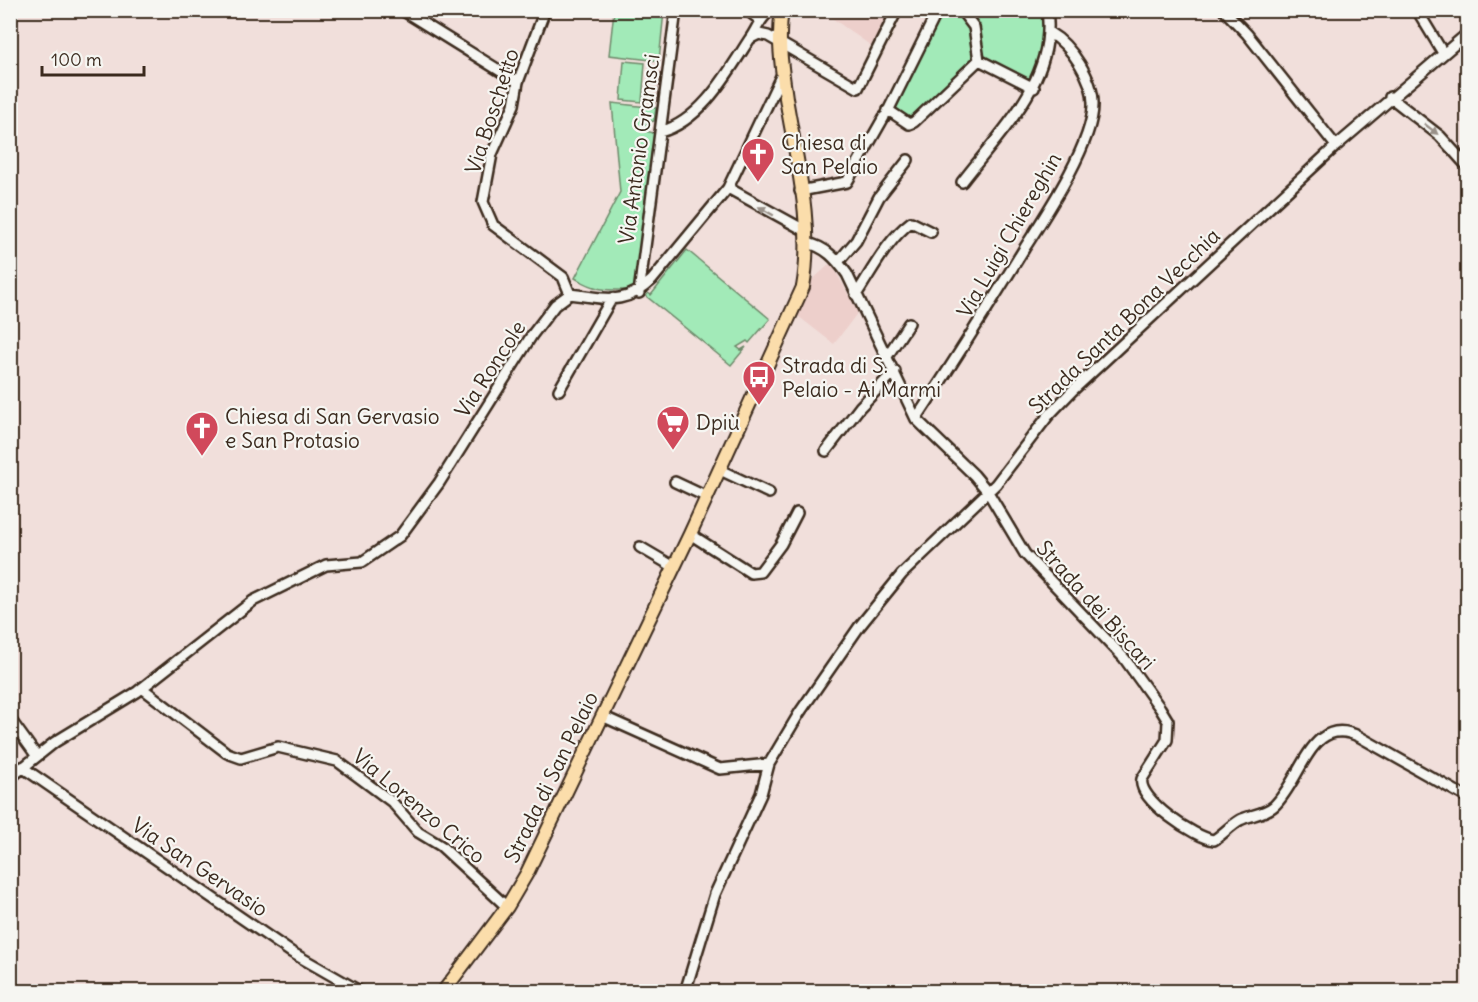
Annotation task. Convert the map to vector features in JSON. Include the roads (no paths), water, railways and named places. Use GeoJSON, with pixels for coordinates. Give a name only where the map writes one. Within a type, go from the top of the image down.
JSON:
{"type":"FeatureCollection","features":[{"type":"Feature","properties":{"kind":"main road","name":"Strada di San Pelaio"},"geometry":{"type":"LineString","coordinates":[[443,992],[507,908],[538,852],[797,306],[806,269],[806,237],[800,191],[779,90],[783,72],[780,45],[781,17]]}},
{"type":"Feature","properties":{"kind":"street"},"geometry":{"type":"LineString","coordinates":[[402,10],[518,82]]}},
{"type":"Feature","properties":{"kind":"street","name":"Via Boschetto"},"geometry":{"type":"LineString","coordinates":[[545,10],[518,82],[514,105],[492,154],[483,202],[493,225],[563,277],[570,294]]}},
{"type":"Feature","properties":{"kind":"street","name":"Via Antonio Gramsci"},"geometry":{"type":"LineString","coordinates":[[639,293],[676,10]]}},
{"type":"Feature","properties":{"kind":"street"},"geometry":{"type":"LineString","coordinates":[[747,10],[760,20]]}},
{"type":"Feature","properties":{"kind":"street"},"geometry":{"type":"LineString","coordinates":[[660,132],[674,128],[685,121],[717,88],[751,38],[760,20],[771,10]]}},
{"type":"Feature","properties":{"kind":"street"},"geometry":{"type":"LineString","coordinates":[[761,34],[858,88],[897,10]]}},
{"type":"Feature","properties":{"kind":"street"},"geometry":{"type":"LineString","coordinates":[[800,191],[847,182],[886,114],[938,10]]}},
{"type":"Feature","properties":{"kind":"street"},"geometry":{"type":"LineString","coordinates":[[961,10],[969,17],[974,27],[979,60]]}},
{"type":"Feature","properties":{"kind":"street"},"geometry":{"type":"LineString","coordinates":[[962,182],[1034,88],[1050,33],[1047,10]]}},
{"type":"Feature","properties":{"kind":"street"},"geometry":{"type":"LineString","coordinates":[[1224,10],[1247,34],[1336,146]]}},
{"type":"Feature","properties":{"kind":"street"},"geometry":{"type":"LineString","coordinates":[[1417,10],[1443,53]]}},
{"type":"Feature","properties":{"kind":"street"},"geometry":{"type":"LineString","coordinates":[[751,38],[771,31],[781,17]]}},
{"type":"Feature","properties":{"kind":"street","name":"Via Luigi Chiereghin"},"geometry":{"type":"LineString","coordinates":[[916,419],[959,356],[1062,188],[1083,142],[1093,106],[1089,84],[1077,61],[1059,38],[1050,33]]}},
{"type":"Feature","properties":{"kind":"street","name":"Strada Santa Bona Vecchia"},"geometry":{"type":"LineString","coordinates":[[685,992],[715,894],[761,794],[769,765],[800,712],[859,627],[902,574],[988,492],[1048,416],[1336,146],[1390,97],[1467,33]]}},
{"type":"Feature","properties":{"kind":"street"},"geometry":{"type":"LineString","coordinates":[[886,114],[909,124],[914,122],[979,60]]}},
{"type":"Feature","properties":{"kind":"street"},"geometry":{"type":"LineString","coordinates":[[979,60],[1034,88]]}},
{"type":"Feature","properties":{"kind":"street"},"geometry":{"type":"LineString","coordinates":[[570,294],[620,299],[639,293],[728,188],[779,90]]}},
{"type":"Feature","properties":{"kind":"street"},"geometry":{"type":"LineString","coordinates":[[1390,97],[1440,136],[1467,166]]}},
{"type":"Feature","properties":{"kind":"street"},"geometry":{"type":"LineString","coordinates":[[838,262],[856,241],[879,197],[908,160]]}},
{"type":"Feature","properties":{"kind":"street"},"geometry":{"type":"LineString","coordinates":[[728,188],[806,237],[838,262],[888,355],[916,419]]}},
{"type":"Feature","properties":{"kind":"street"},"geometry":{"type":"LineString","coordinates":[[856,295],[890,244],[905,226],[910,222],[931,232]]}},
{"type":"Feature","properties":{"kind":"street","name":"Via Roncole"},"geometry":{"type":"LineString","coordinates":[[10,777],[36,755],[142,688],[253,601],[326,564],[362,562],[399,536],[439,483],[532,335],[555,305],[570,294]]}},
{"type":"Feature","properties":{"kind":"street"},"geometry":{"type":"LineString","coordinates":[[559,390],[612,298]]}},
{"type":"Feature","properties":{"kind":"street"},"geometry":{"type":"LineString","coordinates":[[888,355],[909,323]]}},
{"type":"Feature","properties":{"kind":"street"},"geometry":{"type":"LineString","coordinates":[[826,452],[860,407],[895,371]]}},
{"type":"Feature","properties":{"kind":"street","name":"Strada dei Biscari"},"geometry":{"type":"LineString","coordinates":[[916,419],[974,475],[988,492],[1025,554],[1124,658],[1160,708],[1167,721],[1167,740],[1140,785],[1143,792],[1172,819],[1207,839],[1214,840],[1239,821],[1271,809],[1297,776],[1316,742],[1326,734],[1341,730],[1360,738],[1467,798]]}},
{"type":"Feature","properties":{"kind":"street"},"geometry":{"type":"LineString","coordinates":[[720,470],[769,494]]}},
{"type":"Feature","properties":{"kind":"street"},"geometry":{"type":"LineString","coordinates":[[675,482],[707,497]]}},
{"type":"Feature","properties":{"kind":"street"},"geometry":{"type":"LineString","coordinates":[[690,534],[751,573],[759,572],[781,544],[797,513]]}},
{"type":"Feature","properties":{"kind":"street"},"geometry":{"type":"LineString","coordinates":[[640,547],[674,567]]}},
{"type":"Feature","properties":{"kind":"street","name":"Via Lorenzo Crico"},"geometry":{"type":"LineString","coordinates":[[142,688],[227,753],[241,758],[278,747],[337,760],[392,802],[418,832],[441,846],[507,908]]}},
{"type":"Feature","properties":{"kind":"street"},"geometry":{"type":"LineString","coordinates":[[602,716],[720,769],[769,765]]}},
{"type":"Feature","properties":{"kind":"street"},"geometry":{"type":"LineString","coordinates":[[10,719],[36,755]]}},
{"type":"Feature","properties":{"kind":"street","name":"Via San Gervasio"},"geometry":{"type":"LineString","coordinates":[[22,767],[291,952],[361,992]]}},
{"type":"Feature","properties":{"kind":"place","name":"Chiesa di San Pelaio"},"geometry":{"type":"Point","coordinates":[758,183]}},
{"type":"Feature","properties":{"kind":"place","name":"Strada di S. Pelaio - Ai Marmi"},"geometry":{"type":"Point","coordinates":[759,406]}},
{"type":"Feature","properties":{"kind":"place","name":"Dpiù"},"geometry":{"type":"Point","coordinates":[673,451]}},
{"type":"Feature","properties":{"kind":"place","name":"Chiesa di San Gervasio e San Protasio"},"geometry":{"type":"Point","coordinates":[202,457]}}]}
